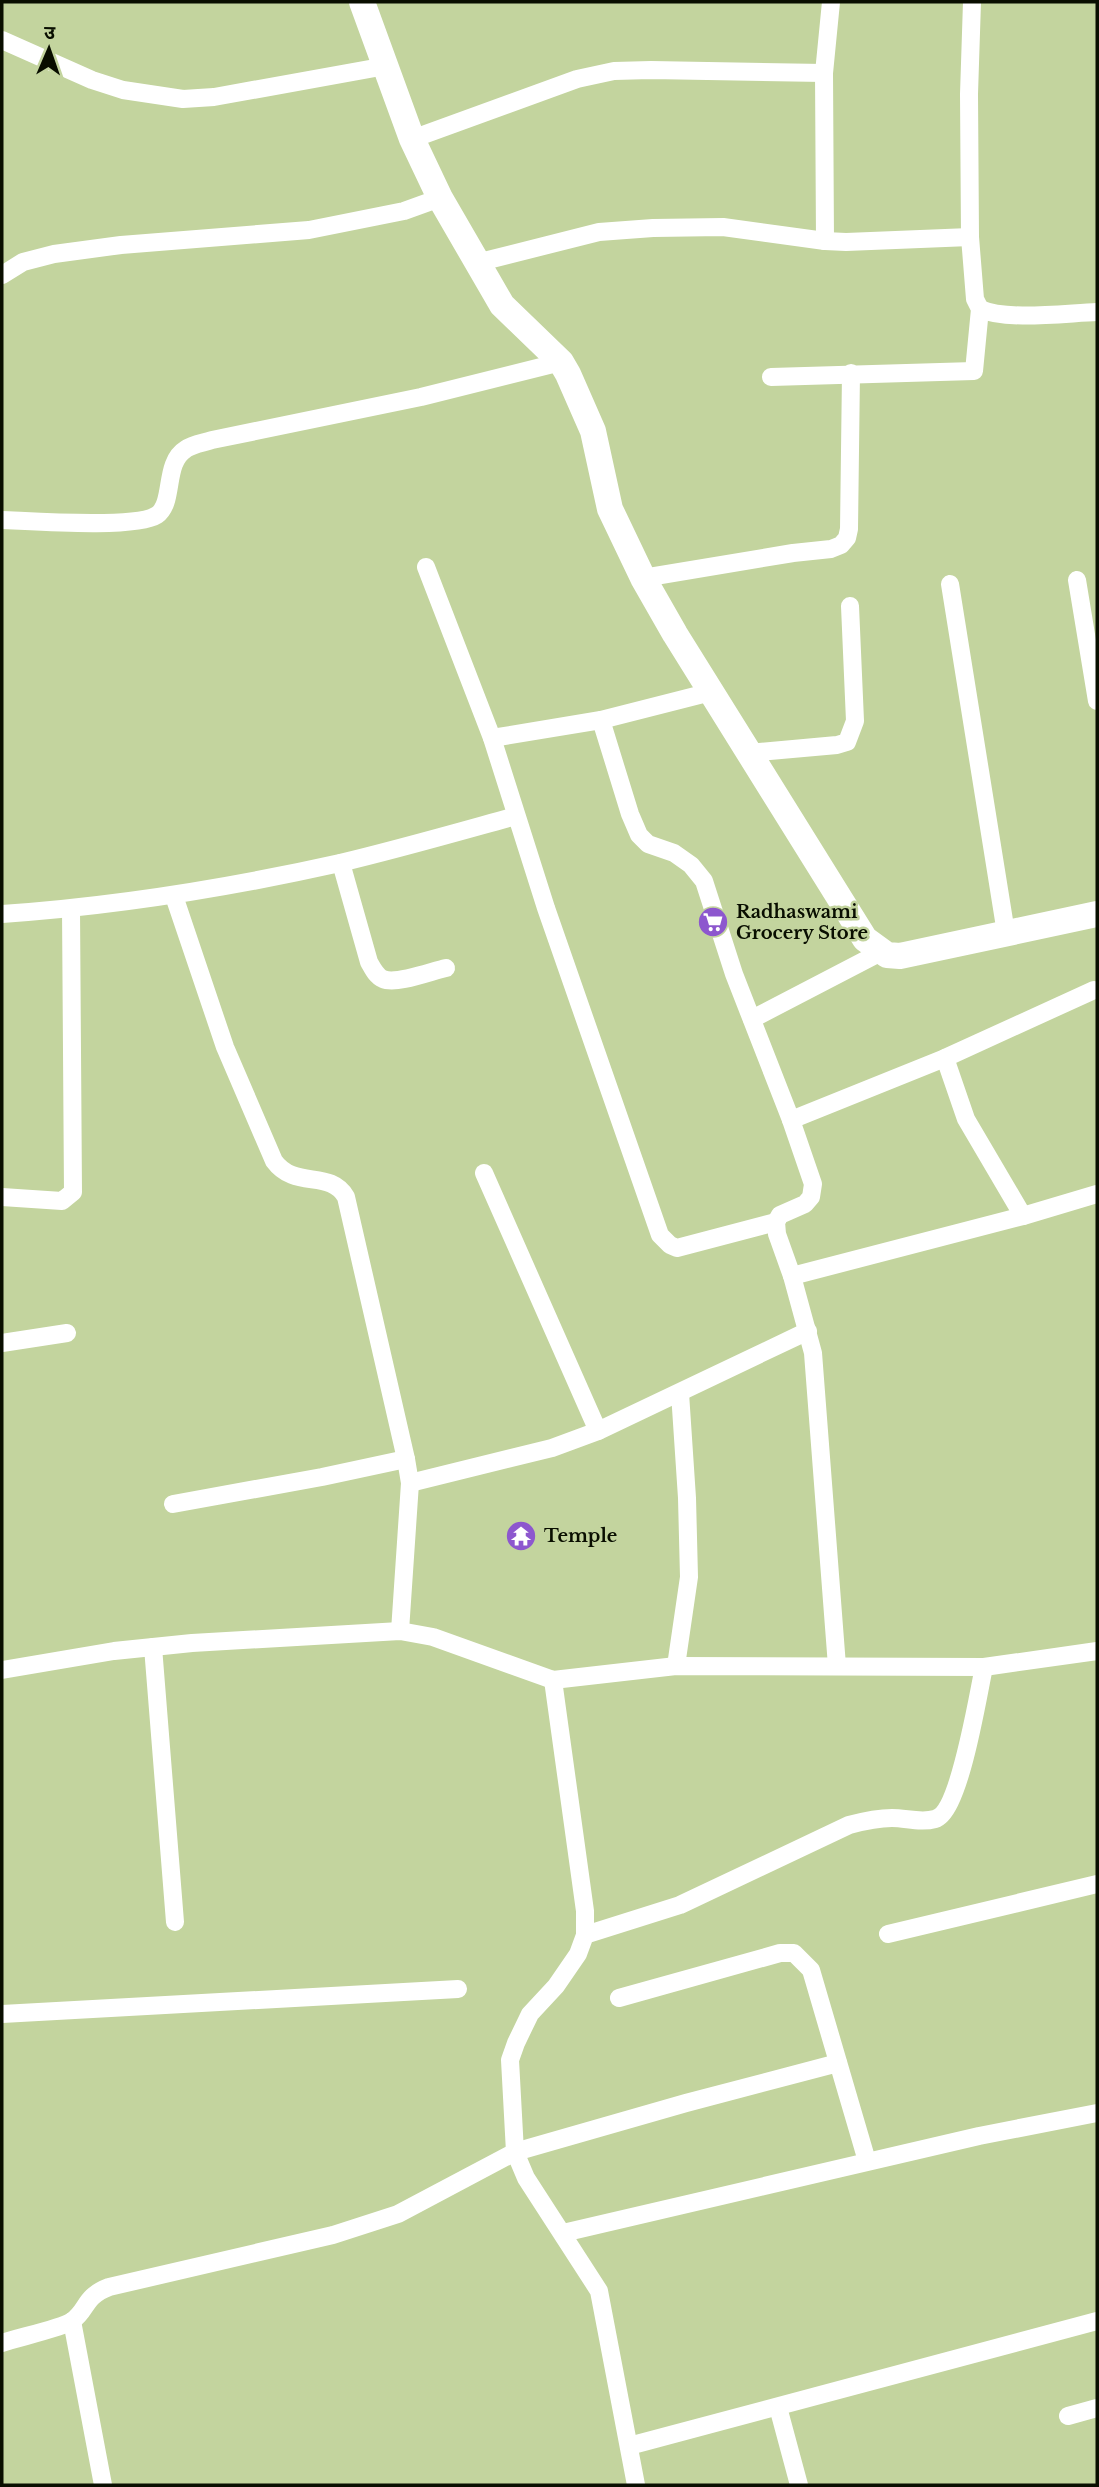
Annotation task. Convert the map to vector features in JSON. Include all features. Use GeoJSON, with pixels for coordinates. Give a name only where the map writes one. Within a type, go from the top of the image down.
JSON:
{"type":"FeatureCollection","features":[{"type":"Feature","properties":{"kind":"street"},"geometry":{"type":"LineString","coordinates":[[362,2],[412,139],[440,198],[502,305],[561,362],[573,384],[593,430],[610,509],[643,578],[674,634],[865,940],[887,955],[900,956],[1097,914]]}},
{"type":"Feature","properties":{"kind":"street"},"geometry":{"type":"LineString","coordinates":[[825,241],[824,73],[831,2]]}},
{"type":"Feature","properties":{"kind":"street"},"geometry":{"type":"LineString","coordinates":[[771,377],[974,371],[980,309],[975,299],[970,237],[969,94],[972,2]]}},
{"type":"Feature","properties":{"kind":"street"},"geometry":{"type":"LineString","coordinates":[[2,40],[92,80],[123,90],[183,99],[214,97],[386,66]]}},
{"type":"Feature","properties":{"kind":"street"},"geometry":{"type":"LineString","coordinates":[[412,139],[577,79],[614,71],[824,73]]}},
{"type":"Feature","properties":{"kind":"street"},"geometry":{"type":"LineString","coordinates":[[2,275],[23,262],[54,254],[121,245],[309,230],[404,211],[440,198]]}},
{"type":"Feature","properties":{"kind":"street"},"geometry":{"type":"LineString","coordinates":[[476,263],[599,232],[653,228],[723,227],[825,241],[970,237]]}},
{"type":"Feature","properties":{"kind":"street"},"geometry":{"type":"LineString","coordinates":[[980,309],[1007,315],[1097,312]]}},
{"type":"Feature","properties":{"kind":"street"},"geometry":{"type":"LineString","coordinates":[[2,520],[143,520],[158,515],[165,502],[174,463],[179,454],[188,447],[421,397],[561,362]]}},
{"type":"Feature","properties":{"kind":"street"},"geometry":{"type":"LineString","coordinates":[[643,578],[793,553],[831,550],[841,545],[847,538],[849,529],[851,373]]}},
{"type":"Feature","properties":{"kind":"street"},"geometry":{"type":"LineString","coordinates":[[426,567],[492,738],[546,908],[660,1235],[677,1248],[776,1222]]}},
{"type":"Feature","properties":{"kind":"street"},"geometry":{"type":"LineString","coordinates":[[1077,580],[1097,701]]}},
{"type":"Feature","properties":{"kind":"street"},"geometry":{"type":"LineString","coordinates":[[950,584],[1006,933]]}},
{"type":"Feature","properties":{"kind":"street"},"geometry":{"type":"LineString","coordinates":[[749,753],[848,742],[855,721],[850,606]]}},
{"type":"Feature","properties":{"kind":"street"},"geometry":{"type":"LineString","coordinates":[[492,738],[601,720],[711,692]]}},
{"type":"Feature","properties":{"kind":"street"},"geometry":{"type":"LineString","coordinates":[[601,720],[639,835],[648,844],[674,853],[691,865],[704,881],[734,974],[813,1184],[811,1197],[805,1205],[780,1215],[776,1222],[813,1353],[837,1666]]}},
{"type":"Feature","properties":{"kind":"street"},"geometry":{"type":"LineString","coordinates":[[2,914],[71,909],[174,896],[341,863],[516,816]]}},
{"type":"Feature","properties":{"kind":"street"},"geometry":{"type":"LineString","coordinates":[[341,863],[374,973],[381,979],[391,981],[446,968]]}},
{"type":"Feature","properties":{"kind":"street"},"geometry":{"type":"LineString","coordinates":[[174,896],[225,1048],[274,1161],[281,1171],[292,1177],[337,1186],[346,1197],[407,1459],[410,1483],[400,1631]]}},
{"type":"Feature","properties":{"kind":"street"},"geometry":{"type":"LineString","coordinates":[[2,1197],[62,1201],[73,1192],[71,909]]}},
{"type":"Feature","properties":{"kind":"street"},"geometry":{"type":"LineString","coordinates":[[752,1019],[881,952]]}},
{"type":"Feature","properties":{"kind":"street"},"geometry":{"type":"LineString","coordinates":[[791,1120],[944,1058],[1094,990]]}},
{"type":"Feature","properties":{"kind":"street"},"geometry":{"type":"LineString","coordinates":[[944,1058],[966,1119],[1023,1216]]}},
{"type":"Feature","properties":{"kind":"street"},"geometry":{"type":"LineString","coordinates":[[484,1173],[598,1431]]}},
{"type":"Feature","properties":{"kind":"street"},"geometry":{"type":"LineString","coordinates":[[792,1276],[1097,1194]]}},
{"type":"Feature","properties":{"kind":"street"},"geometry":{"type":"LineString","coordinates":[[410,1483],[552,1448],[598,1431],[808,1331]]}},
{"type":"Feature","properties":{"kind":"street"},"geometry":{"type":"LineString","coordinates":[[2,1343],[66,1334]]}},
{"type":"Feature","properties":{"kind":"street"},"geometry":{"type":"LineString","coordinates":[[676,1666],[689,1577],[688,1508],[680,1393]]}},
{"type":"Feature","properties":{"kind":"street"},"geometry":{"type":"LineString","coordinates":[[173,1504],[407,1459]]}},
{"type":"Feature","properties":{"kind":"street"},"geometry":{"type":"LineString","coordinates":[[2,1670],[153,1647],[400,1631],[433,1637],[553,1680],[676,1666],[984,1667],[1097,1651]]}},
{"type":"Feature","properties":{"kind":"street"},"geometry":{"type":"LineString","coordinates":[[153,1647],[175,1922]]}},
{"type":"Feature","properties":{"kind":"street"},"geometry":{"type":"LineString","coordinates":[[585,1935],[680,1905],[849,1825],[870,1819],[926,1821],[939,1818],[948,1808],[958,1788],[984,1667]]}},
{"type":"Feature","properties":{"kind":"street"},"geometry":{"type":"LineString","coordinates":[[553,1680],[585,1911],[585,1935],[578,1954],[556,1986],[530,2014],[510,2060],[515,2152],[526,2178],[599,2291],[636,2485]]}},
{"type":"Feature","properties":{"kind":"street"},"geometry":{"type":"LineString","coordinates":[[888,1934],[1097,1884]]}},
{"type":"Feature","properties":{"kind":"street"},"geometry":{"type":"LineString","coordinates":[[619,1998],[780,1953],[794,1953],[811,1970],[866,2161]]}},
{"type":"Feature","properties":{"kind":"street"},"geometry":{"type":"LineString","coordinates":[[2,2014],[458,1989]]}},
{"type":"Feature","properties":{"kind":"street"},"geometry":{"type":"LineString","coordinates":[[2,2343],[72,2320],[88,2300],[109,2287],[333,2235],[398,2214],[515,2152],[838,2063]]}},
{"type":"Feature","properties":{"kind":"street"},"geometry":{"type":"LineString","coordinates":[[562,2233],[866,2161],[1097,2113]]}},
{"type":"Feature","properties":{"kind":"street"},"geometry":{"type":"LineString","coordinates":[[72,2320],[103,2485]]}},
{"type":"Feature","properties":{"kind":"street"},"geometry":{"type":"LineString","coordinates":[[629,2446],[1097,2321]]}},
{"type":"Feature","properties":{"kind":"street"},"geometry":{"type":"LineString","coordinates":[[778,2407],[799,2485]]}},
{"type":"Feature","properties":{"kind":"street"},"geometry":{"type":"LineString","coordinates":[[1068,2416],[1097,2407]]}},
{"type":"Feature","properties":{"kind":"place","name":"Radhaswami Grocery Store"},"geometry":{"type":"Point","coordinates":[713,922]}},
{"type":"Feature","properties":{"kind":"place","name":"Temple"},"geometry":{"type":"Point","coordinates":[521,1536]}}]}
